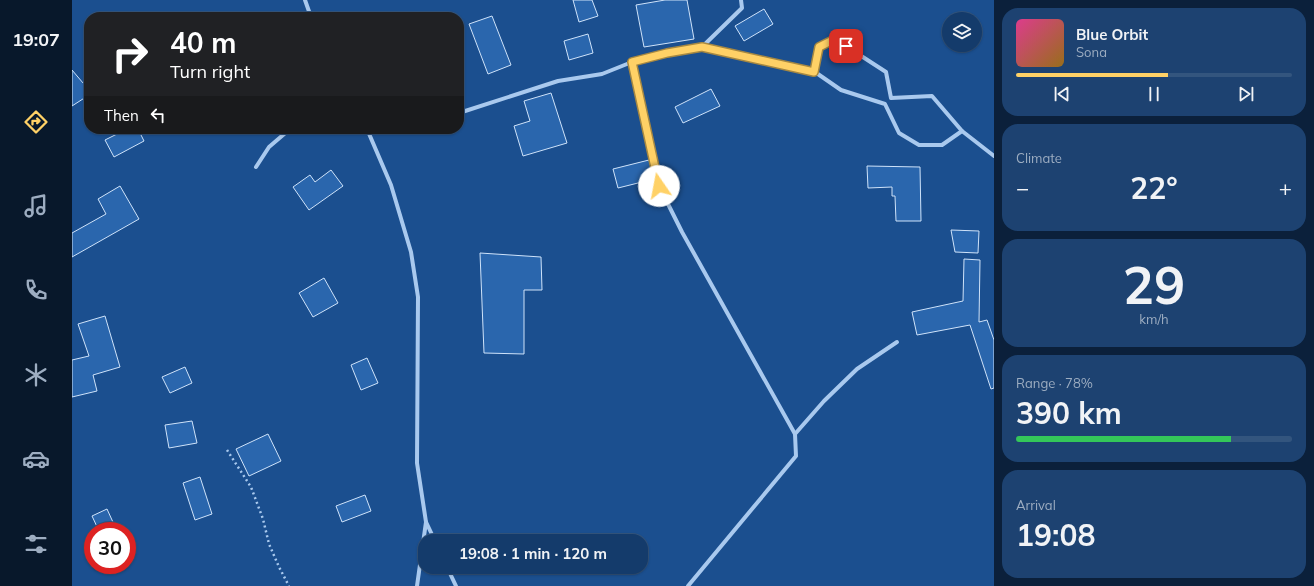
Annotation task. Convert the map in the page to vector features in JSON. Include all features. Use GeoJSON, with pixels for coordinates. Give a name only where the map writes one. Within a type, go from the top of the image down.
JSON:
{"type":"FeatureCollection","features":[{"type":"Feature","properties":{"kind":"street"},"geometry":{"type":"LineString","coordinates":[[305,0],[309,12]]}},
{"type":"Feature","properties":{"kind":"street"},"geometry":{"type":"LineString","coordinates":[[702,47],[742,8],[741,0]]}},
{"type":"Feature","properties":{"kind":"street"},"geometry":{"type":"LineString","coordinates":[[814,72],[819,47],[835,39],[886,72],[891,98]]}},
{"type":"Feature","properties":{"kind":"street"},"geometry":{"type":"LineString","coordinates":[[464,111],[558,81],[602,74],[632,62],[667,53],[702,47],[814,72],[841,90],[885,104],[899,133],[919,145],[942,146],[962,131]]}},
{"type":"Feature","properties":{"kind":"street"},"geometry":{"type":"LineString","coordinates":[[632,62],[659,186],[682,232],[795,434],[796,456],[688,586]]}},
{"type":"Feature","properties":{"kind":"street"},"geometry":{"type":"LineString","coordinates":[[885,104],[891,98],[932,96],[962,131],[994,156]]}},
{"type":"Feature","properties":{"kind":"street"},"geometry":{"type":"LineString","coordinates":[[256,167],[269,147],[284,134]]}},
{"type":"Feature","properties":{"kind":"street"},"geometry":{"type":"LineString","coordinates":[[369,134],[391,185],[412,252],[418,297],[417,464],[426,522],[432,534]]}},
{"type":"Feature","properties":{"kind":"street"},"geometry":{"type":"LineString","coordinates":[[795,434],[824,401],[857,370],[897,342]]}},
{"type":"Feature","properties":{"kind":"street"},"geometry":{"type":"LineString","coordinates":[[417,586],[426,522]]}},
{"type":"Feature","properties":{"kind":"street"},"geometry":{"type":"LineString","coordinates":[[450,574],[456,586]]}},
{"type":"Feature","properties":{"kind":"path"},"geometry":{"type":"LineString","coordinates":[[227,450],[251,487],[263,519],[269,544],[279,568],[289,586]]}},
{"type":"Feature","properties":{"kind":"building"},"geometry":{"type":"Polygon","coordinates":[[[573,0],[592,0],[598,16],[579,22],[573,0]]]}},
{"type":"Feature","properties":{"kind":"building"},"geometry":{"type":"Polygon","coordinates":[[[665,0],[687,0],[694,39],[644,47],[636,5],[665,0]]]}},
{"type":"Feature","properties":{"kind":"building"},"geometry":{"type":"Polygon","coordinates":[[[764,9],[773,24],[744,41],[735,26],[764,9]]]}},
{"type":"Feature","properties":{"kind":"building"},"geometry":{"type":"Polygon","coordinates":[[[492,16],[511,65],[488,74],[469,24],[492,16]]]}},
{"type":"Feature","properties":{"kind":"building"},"geometry":{"type":"Polygon","coordinates":[[[588,34],[593,53],[569,60],[564,41],[588,34]]]}},
{"type":"Feature","properties":{"kind":"building"},"geometry":{"type":"Polygon","coordinates":[[[72,70],[84,84],[84,98],[72,106],[72,70]]]}},
{"type":"Feature","properties":{"kind":"building"},"geometry":{"type":"Polygon","coordinates":[[[711,89],[720,106],[683,123],[675,107],[711,89]]]}},
{"type":"Feature","properties":{"kind":"building"},"geometry":{"type":"Polygon","coordinates":[[[551,93],[567,143],[523,156],[514,126],[530,121],[524,101],[551,93]]]}},
{"type":"Feature","properties":{"kind":"building"},"geometry":{"type":"Polygon","coordinates":[[[117,134],[140,134],[144,141],[114,157],[105,140],[117,134]]]}},
{"type":"Feature","properties":{"kind":"building"},"geometry":{"type":"Polygon","coordinates":[[[649,160],[654,179],[618,188],[613,169],[649,160]]]}},
{"type":"Feature","properties":{"kind":"building"},"geometry":{"type":"Polygon","coordinates":[[[867,166],[920,167],[921,221],[896,221],[895,196],[892,196],[892,187],[868,188],[867,166]]]}},
{"type":"Feature","properties":{"kind":"building"},"geometry":{"type":"Polygon","coordinates":[[[331,170],[343,186],[309,210],[293,187],[310,175],[315,182],[331,170]]]}},
{"type":"Feature","properties":{"kind":"building"},"geometry":{"type":"Polygon","coordinates":[[[120,186],[139,219],[72,257],[72,233],[106,214],[98,199],[120,186]]]}},
{"type":"Feature","properties":{"kind":"building"},"geometry":{"type":"Polygon","coordinates":[[[951,230],[979,231],[978,253],[955,252],[951,230]]]}},
{"type":"Feature","properties":{"kind":"building"},"geometry":{"type":"Polygon","coordinates":[[[480,253],[541,257],[542,290],[524,290],[524,354],[484,353],[480,253]]]}},
{"type":"Feature","properties":{"kind":"building"},"geometry":{"type":"Polygon","coordinates":[[[964,259],[980,260],[979,322],[987,320],[994,340],[994,388],[991,389],[970,325],[917,335],[912,312],[963,301],[964,259]]]}},
{"type":"Feature","properties":{"kind":"building"},"geometry":{"type":"Polygon","coordinates":[[[324,278],[338,303],[313,317],[299,293],[324,278]]]}},
{"type":"Feature","properties":{"kind":"building"},"geometry":{"type":"Polygon","coordinates":[[[105,316],[120,367],[93,375],[97,391],[72,397],[72,360],[89,356],[78,324],[105,316]]]}},
{"type":"Feature","properties":{"kind":"building"},"geometry":{"type":"Polygon","coordinates":[[[367,358],[378,383],[361,390],[351,365],[367,358]]]}},
{"type":"Feature","properties":{"kind":"building"},"geometry":{"type":"Polygon","coordinates":[[[185,367],[192,383],[170,393],[162,377],[185,367]]]}},
{"type":"Feature","properties":{"kind":"building"},"geometry":{"type":"Polygon","coordinates":[[[192,421],[197,443],[169,448],[165,425],[192,421]]]}},
{"type":"Feature","properties":{"kind":"building"},"geometry":{"type":"Polygon","coordinates":[[[268,434],[281,461],[249,476],[236,449],[268,434]]]}},
{"type":"Feature","properties":{"kind":"building"},"geometry":{"type":"Polygon","coordinates":[[[200,477],[212,514],[195,520],[183,483],[200,477]]]}},
{"type":"Feature","properties":{"kind":"building"},"geometry":{"type":"Polygon","coordinates":[[[365,495],[371,511],[342,522],[336,506],[365,495]]]}},
{"type":"Feature","properties":{"kind":"building"},"geometry":{"type":"Polygon","coordinates":[[[107,509],[113,522],[95,522],[92,516],[107,509]]]}},
{"type":"Feature","properties":{"kind":"route"},"geometry":{"type":"LineString","coordinates":[[659,186],[632,62],[667,53],[702,47],[814,72],[819,47],[835,39],[846,46]]}}]}
